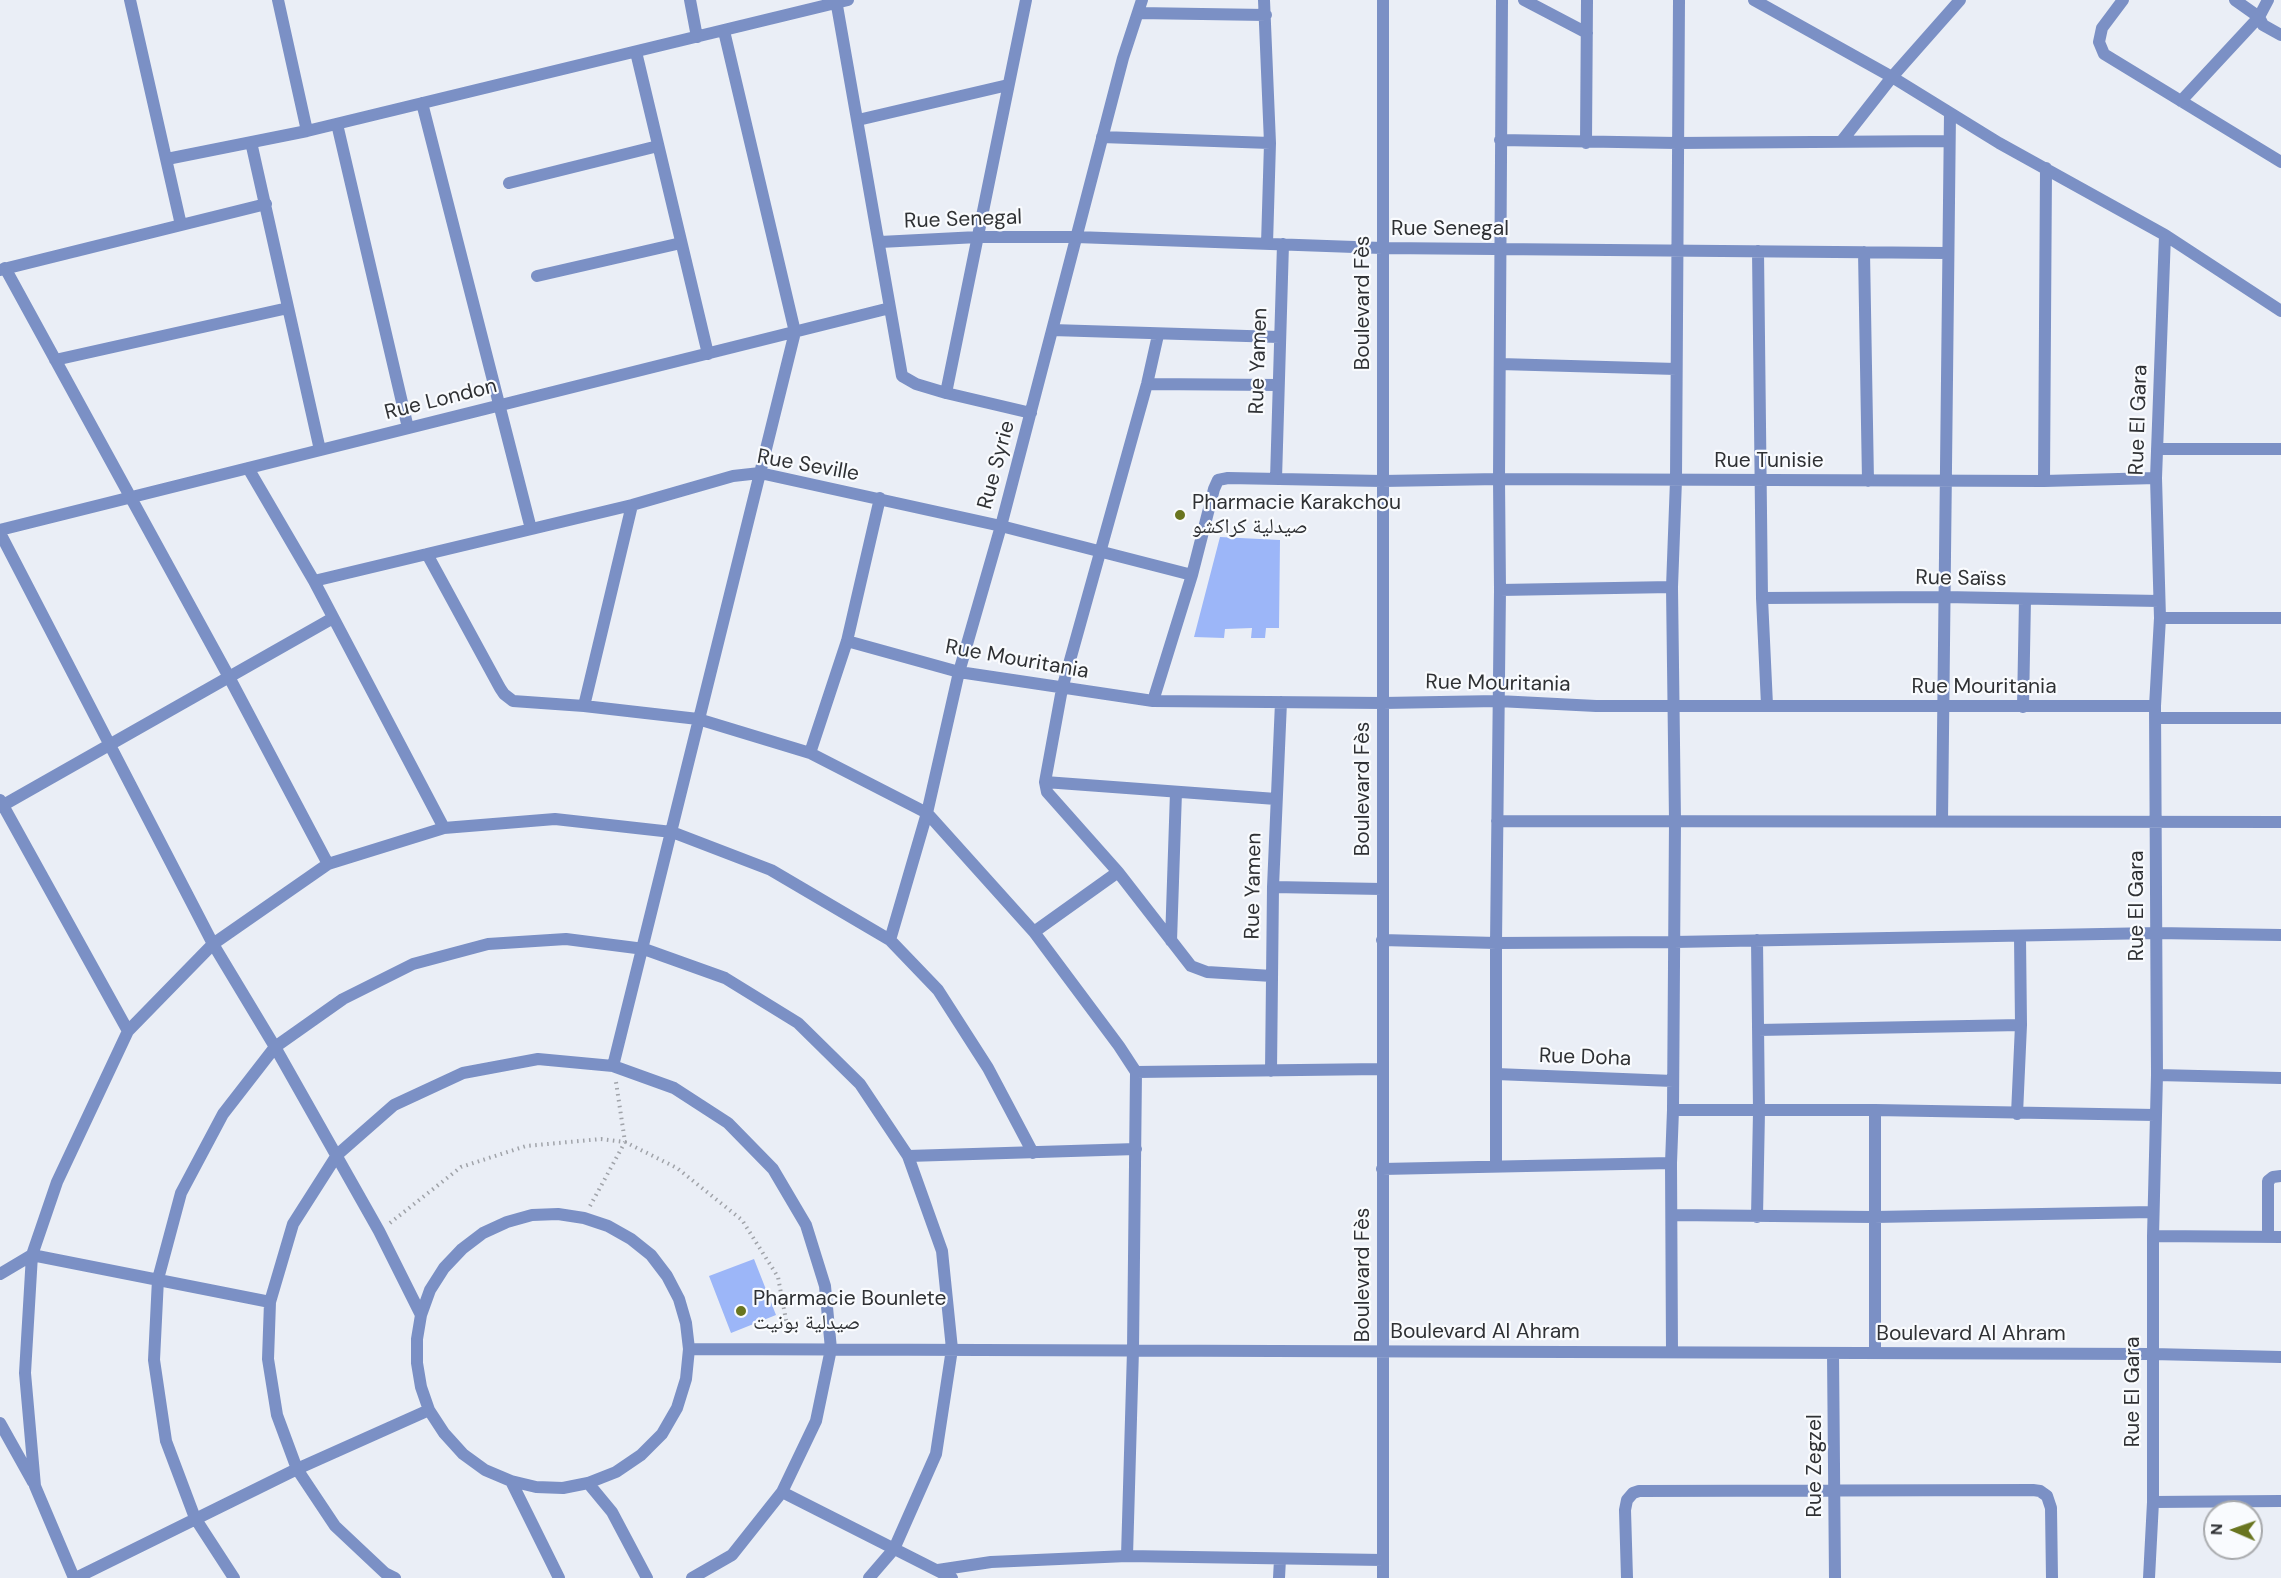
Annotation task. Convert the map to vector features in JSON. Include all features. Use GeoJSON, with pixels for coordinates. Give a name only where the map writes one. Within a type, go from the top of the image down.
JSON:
{"type":"FeatureCollection","features":[{"type":"Feature","properties":{"kind":"street"},"geometry":{"type":"LineString","coordinates":[[130,0],[181,225]]}},
{"type":"Feature","properties":{"kind":"street"},"geometry":{"type":"LineString","coordinates":[[278,0],[307,131]]}},
{"type":"Feature","properties":{"kind":"street"},"geometry":{"type":"LineString","coordinates":[[690,0],[697,37]]}},
{"type":"Feature","properties":{"kind":"street"},"geometry":{"type":"LineString","coordinates":[[946,393],[1026,0]]}},
{"type":"Feature","properties":{"kind":"street","name":"Rue Syrie"},"geometry":{"type":"LineString","coordinates":[[890,940],[927,813],[959,672],[1001,526],[1123,58],[1142,0]]}},
{"type":"Feature","properties":{"kind":"street"},"geometry":{"type":"LineString","coordinates":[[1264,0],[1270,143],[1267,244]]}},
{"type":"Feature","properties":{"kind":"street","name":"Boulevard Fès"},"geometry":{"type":"LineString","coordinates":[[1383,0],[1383,1578]]}},
{"type":"Feature","properties":{"kind":"street"},"geometry":{"type":"LineString","coordinates":[[1496,1166],[1502,0]]}},
{"type":"Feature","properties":{"kind":"street"},"geometry":{"type":"LineString","coordinates":[[1524,0],[1587,33]]}},
{"type":"Feature","properties":{"kind":"street"},"geometry":{"type":"LineString","coordinates":[[1586,143],[1587,0]]}},
{"type":"Feature","properties":{"kind":"street"},"geometry":{"type":"LineString","coordinates":[[1672,1352],[1671,1163],[1675,821],[1672,587],[1676,480],[1679,0]]}},
{"type":"Feature","properties":{"kind":"street"},"geometry":{"type":"LineString","coordinates":[[1754,0],[1892,77],[1950,114],[2164,235],[2281,311]]}},
{"type":"Feature","properties":{"kind":"street"},"geometry":{"type":"LineString","coordinates":[[1841,142],[1892,77],[1960,0]]}},
{"type":"Feature","properties":{"kind":"street"},"geometry":{"type":"LineString","coordinates":[[2123,0],[2102,28],[2098,42],[2104,54],[2281,162]]}},
{"type":"Feature","properties":{"kind":"street"},"geometry":{"type":"LineString","coordinates":[[2235,0],[2259,17],[2264,25],[2281,35]]}},
{"type":"Feature","properties":{"kind":"street"},"geometry":{"type":"LineString","coordinates":[[2181,101],[2259,17],[2268,0]]}},
{"type":"Feature","properties":{"kind":"street"},"geometry":{"type":"LineString","coordinates":[[167,159],[307,131],[840,1],[902,376],[916,384],[946,393],[1031,413]]}},
{"type":"Feature","properties":{"kind":"street"},"geometry":{"type":"LineString","coordinates":[[1138,13],[1266,15]]}},
{"type":"Feature","properties":{"kind":"street"},"geometry":{"type":"LineString","coordinates":[[614,1066],[795,332],[724,31]]}},
{"type":"Feature","properties":{"kind":"street"},"geometry":{"type":"LineString","coordinates":[[636,52],[708,354]]}},
{"type":"Feature","properties":{"kind":"street"},"geometry":{"type":"LineString","coordinates":[[858,120],[1008,85]]}},
{"type":"Feature","properties":{"kind":"street"},"geometry":{"type":"LineString","coordinates":[[422,103],[531,529]]}},
{"type":"Feature","properties":{"kind":"street"},"geometry":{"type":"LineString","coordinates":[[1942,821],[1950,114]]}},
{"type":"Feature","properties":{"kind":"street"},"geometry":{"type":"LineString","coordinates":[[337,123],[408,428]]}},
{"type":"Feature","properties":{"kind":"street"},"geometry":{"type":"LineString","coordinates":[[1102,137],[1270,143]]}},
{"type":"Feature","properties":{"kind":"street"},"geometry":{"type":"LineString","coordinates":[[1500,140],[1586,143],[1948,141]]}},
{"type":"Feature","properties":{"kind":"street"},"geometry":{"type":"LineString","coordinates":[[251,142],[320,450]]}},
{"type":"Feature","properties":{"kind":"street"},"geometry":{"type":"LineString","coordinates":[[509,183],[658,146]]}},
{"type":"Feature","properties":{"kind":"street"},"geometry":{"type":"LineString","coordinates":[[2044,481],[2046,168]]}},
{"type":"Feature","properties":{"kind":"street"},"geometry":{"type":"LineString","coordinates":[[266,204],[2,269],[55,360],[129,498],[230,677],[328,864]]}},
{"type":"Feature","properties":{"kind":"street","name":"Rue El Gara"},"geometry":{"type":"LineString","coordinates":[[2149,1578],[2153,1502],[2153,1212],[2157,1075],[2155,712],[2160,618],[2156,478],[2164,235]]}},
{"type":"Feature","properties":{"kind":"street","name":"Rue Senegal"},"geometry":{"type":"LineString","coordinates":[[880,242],[978,237],[1076,237],[1382,248],[1948,253]]}},
{"type":"Feature","properties":{"kind":"street"},"geometry":{"type":"LineString","coordinates":[[537,276],[681,243]]}},
{"type":"Feature","properties":{"kind":"street","name":"Rue Yamen"},"geometry":{"type":"LineString","coordinates":[[1276,479],[1283,244]]}},
{"type":"Feature","properties":{"kind":"street"},"geometry":{"type":"LineString","coordinates":[[1758,251],[1762,598],[1767,705]]}},
{"type":"Feature","properties":{"kind":"street"},"geometry":{"type":"LineString","coordinates":[[1864,252],[1868,481]]}},
{"type":"Feature","properties":{"kind":"street"},"geometry":{"type":"LineString","coordinates":[[55,360],[288,308]]}},
{"type":"Feature","properties":{"kind":"street","name":"Rue London"},"geometry":{"type":"LineString","coordinates":[[0,531],[891,308]]}},
{"type":"Feature","properties":{"kind":"street"},"geometry":{"type":"LineString","coordinates":[[1052,330],[1279,337]]}},
{"type":"Feature","properties":{"kind":"street"},"geometry":{"type":"LineString","coordinates":[[1158,335],[1147,384],[1062,689],[1046,782],[1047,792],[1118,872],[1191,966],[1207,972],[1272,976]]}},
{"type":"Feature","properties":{"kind":"street"},"geometry":{"type":"LineString","coordinates":[[1500,364],[1676,369]]}},
{"type":"Feature","properties":{"kind":"street"},"geometry":{"type":"LineString","coordinates":[[1147,384],[1278,385]]}},
{"type":"Feature","properties":{"kind":"street"},"geometry":{"type":"LineString","coordinates":[[2157,449],[2281,449]]}},
{"type":"Feature","properties":{"kind":"street"},"geometry":{"type":"LineString","coordinates":[[248,468],[314,580],[444,828]]}},
{"type":"Feature","properties":{"kind":"street","name":"Rue Seville"},"geometry":{"type":"LineString","coordinates":[[314,580],[632,505],[733,476],[760,474],[880,498],[1001,526],[1192,575]]}},
{"type":"Feature","properties":{"kind":"street","name":"Rue Tunisie"},"geometry":{"type":"LineString","coordinates":[[1192,575],[1214,489],[1218,480],[1228,478],[1382,481],[1499,479],[2044,481],[2156,478]]}},
{"type":"Feature","properties":{"kind":"street"},"geometry":{"type":"LineString","coordinates":[[810,753],[847,641],[880,498]]}},
{"type":"Feature","properties":{"kind":"street"},"geometry":{"type":"LineString","coordinates":[[584,706],[632,505]]}},
{"type":"Feature","properties":{"kind":"street"},"geometry":{"type":"LineString","coordinates":[[0,531],[213,944],[380,1231],[421,1315]]}},
{"type":"Feature","properties":{"kind":"street"},"geometry":{"type":"LineString","coordinates":[[427,554],[504,694],[513,701],[584,706],[698,719],[810,753],[927,813],[1034,932],[1136,1072],[1133,1350],[1127,1556]]}},
{"type":"Feature","properties":{"kind":"street"},"geometry":{"type":"LineString","coordinates":[[1154,701],[1192,575]]}},
{"type":"Feature","properties":{"kind":"street"},"geometry":{"type":"LineString","coordinates":[[1500,590],[1672,587]]}},
{"type":"Feature","properties":{"kind":"street","name":"Rue Saïss"},"geometry":{"type":"LineString","coordinates":[[1762,598],[1944,597],[2159,601]]}},
{"type":"Feature","properties":{"kind":"street"},"geometry":{"type":"LineString","coordinates":[[2023,706],[2025,599]]}},
{"type":"Feature","properties":{"kind":"street"},"geometry":{"type":"LineString","coordinates":[[128,1030],[1,804],[333,618]]}},
{"type":"Feature","properties":{"kind":"street"},"geometry":{"type":"LineString","coordinates":[[2160,618],[2281,618]]}},
{"type":"Feature","properties":{"kind":"street","name":"Rue Mouritania"},"geometry":{"type":"LineString","coordinates":[[847,641],[959,672],[1154,701],[1383,703],[1498,701],[1596,706],[2023,706],[2281,718]]}},
{"type":"Feature","properties":{"kind":"street","name":"Rue Yamen"},"geometry":{"type":"LineString","coordinates":[[1270,1071],[1273,887],[1281,702]]}},
{"type":"Feature","properties":{"kind":"street"},"geometry":{"type":"LineString","coordinates":[[1046,782],[1276,799]]}},
{"type":"Feature","properties":{"kind":"street"},"geometry":{"type":"LineString","coordinates":[[1171,941],[1176,792]]}},
{"type":"Feature","properties":{"kind":"street"},"geometry":{"type":"LineString","coordinates":[[35,1486],[25,1374],[32,1255],[57,1182],[128,1030],[213,944],[328,864],[444,828],[555,819],[672,832],[771,870],[890,940],[938,990],[988,1068],[1033,1153]]}},
{"type":"Feature","properties":{"kind":"street"},"geometry":{"type":"LineString","coordinates":[[1497,821],[2281,822]]}},
{"type":"Feature","properties":{"kind":"street"},"geometry":{"type":"LineString","coordinates":[[1034,932],[1118,872]]}},
{"type":"Feature","properties":{"kind":"street"},"geometry":{"type":"LineString","coordinates":[[1273,887],[1382,889]]}},
{"type":"Feature","properties":{"kind":"street"},"geometry":{"type":"LineString","coordinates":[[1383,940],[1496,943],[2020,937],[2156,933],[2281,935]]}},
{"type":"Feature","properties":{"kind":"street"},"geometry":{"type":"LineString","coordinates":[[2017,1114],[2021,1025],[2020,937]]}},
{"type":"Feature","properties":{"kind":"street"},"geometry":{"type":"LineString","coordinates":[[234,1578],[195,1518],[166,1442],[154,1360],[158,1279],[181,1193],[223,1114],[275,1047],[343,999],[413,964],[488,944],[566,939],[644,949],[725,978],[798,1023],[860,1084],[908,1156],[942,1251],[952,1349],[936,1454],[894,1549],[869,1578]]}},
{"type":"Feature","properties":{"kind":"street"},"geometry":{"type":"LineString","coordinates":[[1757,940],[1759,1111],[1757,1217]]}},
{"type":"Feature","properties":{"kind":"street"},"geometry":{"type":"LineString","coordinates":[[1758,1030],[2021,1025]]}},
{"type":"Feature","properties":{"kind":"street"},"geometry":{"type":"LineString","coordinates":[[395,1578],[386,1573],[335,1526],[297,1468],[277,1415],[271,1382],[268,1359],[270,1302],[293,1224],[337,1155],[394,1105],[463,1072],[538,1059],[614,1066],[674,1088],[728,1123],[773,1169],[806,1224],[825,1286],[831,1348],[816,1421],[782,1492],[732,1554],[693,1578]]}},
{"type":"Feature","properties":{"kind":"street"},"geometry":{"type":"LineString","coordinates":[[1136,1072],[1382,1069]]}},
{"type":"Feature","properties":{"kind":"street","name":"Rue Doha"},"geometry":{"type":"LineString","coordinates":[[1496,1074],[1672,1081]]}},
{"type":"Feature","properties":{"kind":"street"},"geometry":{"type":"LineString","coordinates":[[2157,1075],[2281,1078]]}},
{"type":"Feature","properties":{"kind":"street"},"geometry":{"type":"LineString","coordinates":[[1673,1110],[2155,1114]]}},
{"type":"Feature","properties":{"kind":"street"},"geometry":{"type":"LineString","coordinates":[[1875,1110],[1875,1353]]}},
{"type":"Feature","properties":{"kind":"street"},"geometry":{"type":"LineString","coordinates":[[908,1156],[1136,1149]]}},
{"type":"Feature","properties":{"kind":"street"},"geometry":{"type":"LineString","coordinates":[[1382,1169],[1671,1163]]}},
{"type":"Feature","properties":{"kind":"street"},"geometry":{"type":"LineString","coordinates":[[2268,1237],[2268,1182],[2273,1177],[2281,1176]]}},
{"type":"Feature","properties":{"kind":"street"},"geometry":{"type":"LineString","coordinates":[[1672,1215],[1874,1217],[2153,1212]]}},
{"type":"Feature","properties":{"kind":"street"},"geometry":{"type":"LineString","coordinates":[[558,1214],[584,1218],[609,1226],[631,1239],[651,1255],[667,1276],[679,1299],[686,1323],[689,1349],[686,1379],[677,1408],[662,1434],[641,1455],[616,1472],[588,1483],[562,1488],[536,1487],[511,1481],[485,1470],[463,1454],[444,1434],[429,1410],[421,1387],[417,1363],[417,1339],[421,1315],[430,1290],[444,1268],[462,1248],[483,1233],[507,1222],[532,1215],[558,1214]]}},
{"type":"Feature","properties":{"kind":"street"},"geometry":{"type":"LineString","coordinates":[[2153,1236],[2281,1237]]}},
{"type":"Feature","properties":{"kind":"street"},"geometry":{"type":"LineString","coordinates":[[0,1274],[32,1255],[270,1302]]}},
{"type":"Feature","properties":{"kind":"street","name":"Boulevard Al Ahram"},"geometry":{"type":"LineString","coordinates":[[689,1349],[2152,1354],[2281,1357]]}},
{"type":"Feature","properties":{"kind":"street","name":"Rue Zegzel"},"geometry":{"type":"LineString","coordinates":[[1833,1353],[1835,1578]]}},
{"type":"Feature","properties":{"kind":"street"},"geometry":{"type":"LineString","coordinates":[[0,1423],[35,1486],[75,1578],[297,1468],[429,1410]]}},
{"type":"Feature","properties":{"kind":"street"},"geometry":{"type":"LineString","coordinates":[[511,1481],[559,1578]]}},
{"type":"Feature","properties":{"kind":"street"},"geometry":{"type":"LineString","coordinates":[[588,1483],[612,1512],[647,1578]]}},
{"type":"Feature","properties":{"kind":"street"},"geometry":{"type":"LineString","coordinates":[[1627,1578],[1625,1510],[1627,1500],[1633,1493],[1639,1491],[2040,1491],[2046,1496],[2051,1508],[2052,1578]]}},
{"type":"Feature","properties":{"kind":"street"},"geometry":{"type":"LineString","coordinates":[[782,1492],[952,1578]]}},
{"type":"Feature","properties":{"kind":"street"},"geometry":{"type":"LineString","coordinates":[[2153,1502],[2281,1501]]}},
{"type":"Feature","properties":{"kind":"street"},"geometry":{"type":"LineString","coordinates":[[938,1570],[991,1562],[1127,1556],[1383,1560]]}},
{"type":"Feature","properties":{"kind":"street"},"geometry":{"type":"LineString","coordinates":[[1280,1559],[1280,1578]]}},
{"type":"Feature","properties":{"kind":"path"},"geometry":{"type":"LineString","coordinates":[[584,1218],[625,1143],[614,1066]]}},
{"type":"Feature","properties":{"kind":"path"},"geometry":{"type":"LineString","coordinates":[[380,1231],[461,1167],[526,1146],[600,1139],[625,1143],[677,1168],[742,1220],[778,1277],[791,1348]]}},
{"type":"Feature","properties":{"kind":"building"},"geometry":{"type":"Polygon","coordinates":[[[1220,537],[1280,540],[1279,628],[1266,628],[1265,638],[1251,638],[1252,628],[1225,629],[1224,638],[1194,637],[1220,537]]]}},
{"type":"Feature","properties":{"kind":"building"},"geometry":{"type":"Polygon","coordinates":[[[754,1259],[776,1315],[731,1333],[709,1276],[754,1259]]]}},
{"type":"Feature","properties":{"kind":"place","name":"Pharmacie Karakchou صيدلية كراكشو"},"geometry":{"type":"Point","coordinates":[1180,515]}},
{"type":"Feature","properties":{"kind":"place","name":"Pharmacie Bounlete صيدلية بونيت"},"geometry":{"type":"Point","coordinates":[741,1311]}}]}
